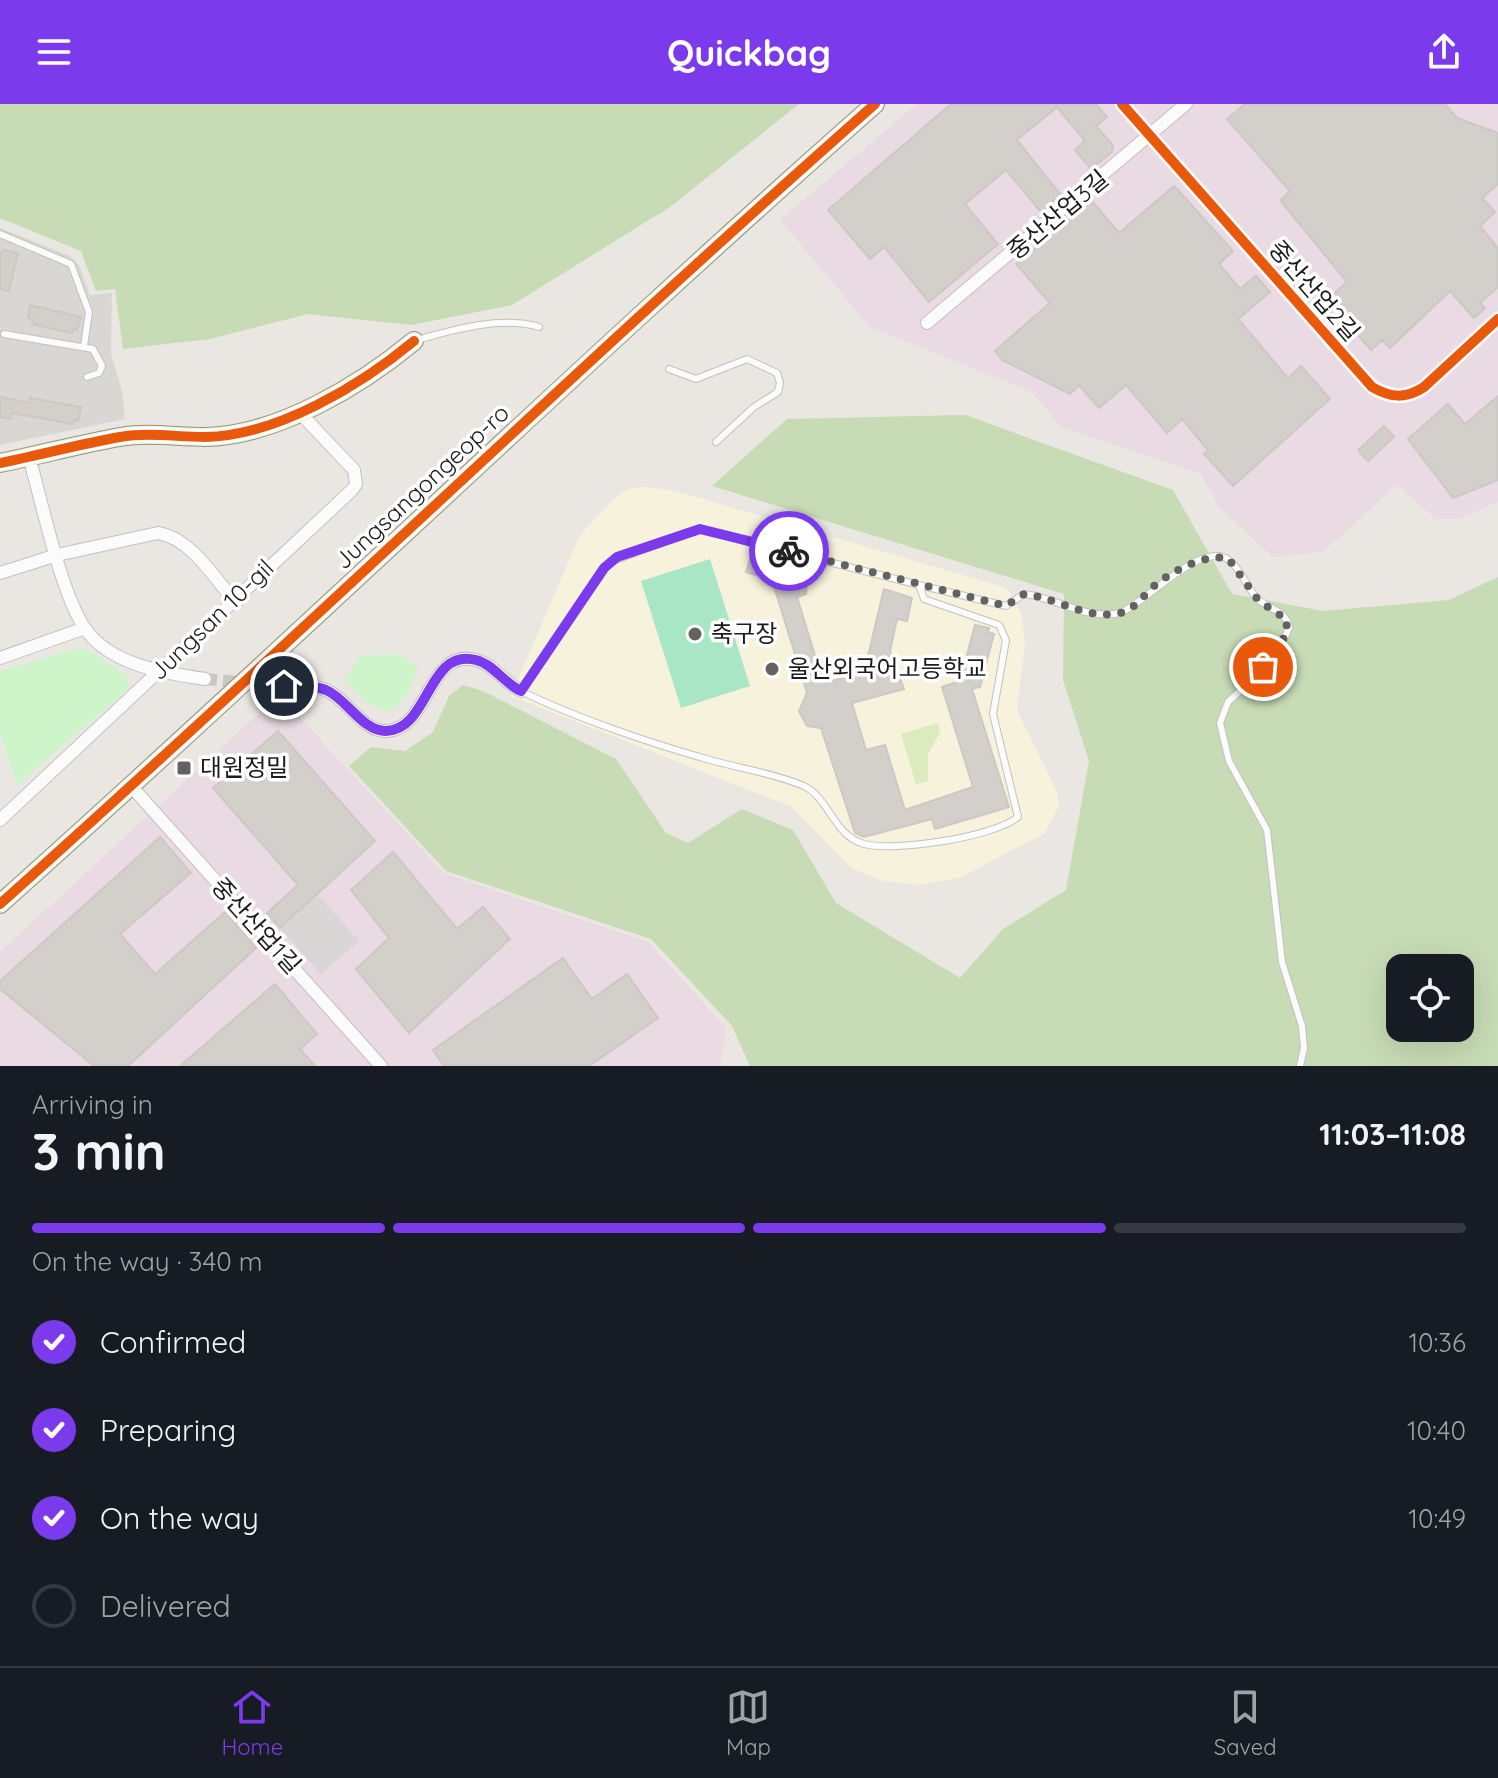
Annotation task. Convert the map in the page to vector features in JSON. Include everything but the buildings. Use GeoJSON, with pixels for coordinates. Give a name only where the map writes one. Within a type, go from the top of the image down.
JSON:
{"type":"FeatureCollection","features":[{"type":"Feature","properties":{"kind":"street","name":"Jungsangongeop-ro"},"geometry":{"type":"LineString","coordinates":[[0,904],[132,787],[555,391],[875,104]]}},
{"type":"Feature","properties":{"kind":"street","name":"중산산업2길"},"geometry":{"type":"LineString","coordinates":[[1122,104],[1372,387],[1384,394],[1400,397],[1424,387],[1498,319]]}},
{"type":"Feature","properties":{"kind":"street","name":"중산산업3길"},"geometry":{"type":"LineString","coordinates":[[927,323],[1151,137],[1186,104]]}},
{"type":"Feature","properties":{"kind":"street"},"geometry":{"type":"LineString","coordinates":[[0,463],[134,435],[207,437],[245,430],[300,413],[394,358],[414,341]]}},
{"type":"Feature","properties":{"kind":"street","name":"Jungsan 10-gil"},"geometry":{"type":"LineString","coordinates":[[0,820],[157,672],[236,603],[356,484],[354,470],[300,413]]}},
{"type":"Feature","properties":{"kind":"street"},"geometry":{"type":"LineString","coordinates":[[29,457],[57,555],[85,628],[126,658],[157,672],[205,679]]}},
{"type":"Feature","properties":{"kind":"street"},"geometry":{"type":"LineString","coordinates":[[0,573],[57,555],[158,533],[174,536],[236,603]]}},
{"type":"Feature","properties":{"kind":"street"},"geometry":{"type":"LineString","coordinates":[[0,658],[85,628]]}},
{"type":"Feature","properties":{"kind":"street"},"geometry":{"type":"LineString","coordinates":[[284,686],[329,692],[369,725],[385,731],[400,727],[411,719],[440,673],[461,660],[481,661],[521,691]]}},
{"type":"Feature","properties":{"kind":"street","name":"중산산업1길"},"geometry":{"type":"LineString","coordinates":[[132,787],[381,1066]]}},
{"type":"Feature","properties":{"kind":"lane"},"geometry":{"type":"LineString","coordinates":[[0,234],[71,264],[89,312],[84,346]]}},
{"type":"Feature","properties":{"kind":"lane"},"geometry":{"type":"LineString","coordinates":[[414,341],[445,332],[519,321],[539,327]]}},
{"type":"Feature","properties":{"kind":"lane"},"geometry":{"type":"LineString","coordinates":[[4,334],[84,346],[100,356],[102,366],[99,373],[87,377]]}},
{"type":"Feature","properties":{"kind":"lane"},"geometry":{"type":"LineString","coordinates":[[669,369],[696,379],[747,359],[777,373],[780,383],[778,392],[754,407],[716,442]]}},
{"type":"Feature","properties":{"kind":"lane"},"geometry":{"type":"LineString","coordinates":[[919,585],[924,599],[989,620],[1005,632],[993,714],[1019,812],[1014,821],[924,845],[865,844],[852,839],[835,823],[808,788],[768,773],[710,760],[521,691],[610,562],[700,529],[1006,606],[1024,594],[1091,612],[1118,614],[1129,610],[1154,586],[1180,570],[1217,556],[1228,558],[1258,600],[1284,614],[1289,627],[1252,680],[1228,702],[1220,723],[1229,761],[1267,830],[1282,962],[1302,1026],[1304,1048],[1300,1066]]}},
{"type":"Feature","properties":{"kind":"shaded area"},"geometry":{"type":"Polygon","coordinates":[[[917,104],[1498,104],[1498,502],[1458,519],[1436,519],[1397,485],[1323,552],[1273,557],[1219,507],[1201,474],[1061,427],[1032,392],[870,327],[780,220],[917,104]]]}},
{"type":"Feature","properties":{"kind":"shaded area"},"geometry":{"type":"Polygon","coordinates":[[[0,228],[70,256],[79,265],[90,295],[112,293],[111,353],[122,391],[125,419],[0,445],[0,228]]]}},
{"type":"Feature","properties":{"kind":"shaded area","name":"울산외국어고등학교"},"geometry":{"type":"Polygon","coordinates":[[[649,487],[679,492],[1007,588],[1021,613],[1025,642],[1017,710],[1058,794],[1058,808],[1045,833],[961,877],[920,885],[884,881],[851,868],[792,807],[511,696],[576,544],[586,528],[619,494],[632,488],[649,487]]]}},
{"type":"Feature","properties":{"kind":"shaded area"},"geometry":{"type":"Polygon","coordinates":[[[270,703],[287,704],[444,873],[648,942],[726,1028],[720,1066],[0,1066],[0,952],[270,703]]]}},
{"type":"Feature","properties":{"kind":"shaded area"},"geometry":{"type":"Polygon","coordinates":[[[318,895],[359,941],[321,974],[281,929],[318,895]]]}},
{"type":"Feature","properties":{"kind":"green space"},"geometry":{"type":"Polygon","coordinates":[[[0,104],[799,104],[670,207],[512,305],[411,325],[308,314],[210,339],[123,349],[115,289],[96,291],[81,251],[0,218],[0,104]]]}},
{"type":"Feature","properties":{"kind":"green space"},"geometry":{"type":"Polygon","coordinates":[[[965,415],[1173,490],[1232,594],[1323,611],[1449,600],[1498,577],[1498,1066],[750,1066],[732,1026],[651,939],[446,871],[349,766],[371,747],[405,751],[433,732],[449,696],[463,685],[483,691],[616,759],[666,833],[688,843],[742,809],[793,830],[836,903],[960,978],[1003,929],[1066,890],[1089,761],[1063,680],[1064,594],[712,486],[787,419],[965,415]]]}},
{"type":"Feature","properties":{"kind":"green space","name":"축구장"},"geometry":{"type":"Polygon","coordinates":[[[710,559],[750,686],[681,708],[641,581],[710,559]]]}},
{"type":"Feature","properties":{"kind":"green space"},"geometry":{"type":"Polygon","coordinates":[[[79,648],[90,651],[127,676],[129,688],[17,785],[0,731],[0,671],[79,648]]]}},
{"type":"Feature","properties":{"kind":"green space"},"geometry":{"type":"Polygon","coordinates":[[[391,654],[404,657],[418,668],[410,690],[394,710],[386,710],[366,701],[344,679],[360,656],[391,654]]]}},
{"type":"Feature","properties":{"kind":"green space"},"geometry":{"type":"Polygon","coordinates":[[[938,723],[940,732],[928,754],[928,781],[916,785],[901,734],[938,723]]]}},
{"type":"Feature","properties":{"kind":"tunnel"},"geometry":{"type":"LineString","coordinates":[[205,679],[284,686]]}},
{"type":"Feature","properties":{"kind":"cycle path"},"geometry":{"type":"LineString","coordinates":[[0,904],[875,104]]}},
{"type":"Feature","properties":{"kind":"cycle path"},"geometry":{"type":"LineString","coordinates":[[1122,104],[1372,387],[1398,396],[1417,391],[1498,319]]}},
{"type":"Feature","properties":{"kind":"cycle path"},"geometry":{"type":"LineString","coordinates":[[0,463],[120,437],[205,437],[261,428],[289,418],[344,390],[414,341]]}},
{"type":"Feature","properties":{"kind":"way so far"},"geometry":{"type":"LineString","coordinates":[[789,551],[1006,606],[1019,596],[1031,594],[1105,615],[1129,610],[1154,586],[1180,570],[1217,556],[1228,558],[1258,600],[1284,614],[1287,620],[1289,627],[1286,635],[1263,667]]}},
{"type":"Feature","properties":{"kind":"place","name":"축구장"},"geometry":{"type":"Point","coordinates":[695,634]}},
{"type":"Feature","properties":{"kind":"place","name":"울산외국어고등학교"},"geometry":{"type":"Point","coordinates":[772,669]}},
{"type":"Feature","properties":{"kind":"place","name":"대원정밀"},"geometry":{"type":"Point","coordinates":[184,768]}},
{"type":"Feature","properties":{"kind":"route"},"geometry":{"type":"LineString","coordinates":[[284,686],[323,689],[374,728],[385,731],[395,729],[411,719],[440,673],[461,660],[481,661],[509,686],[521,691],[604,568],[617,557],[700,529],[789,551]]}}]}
